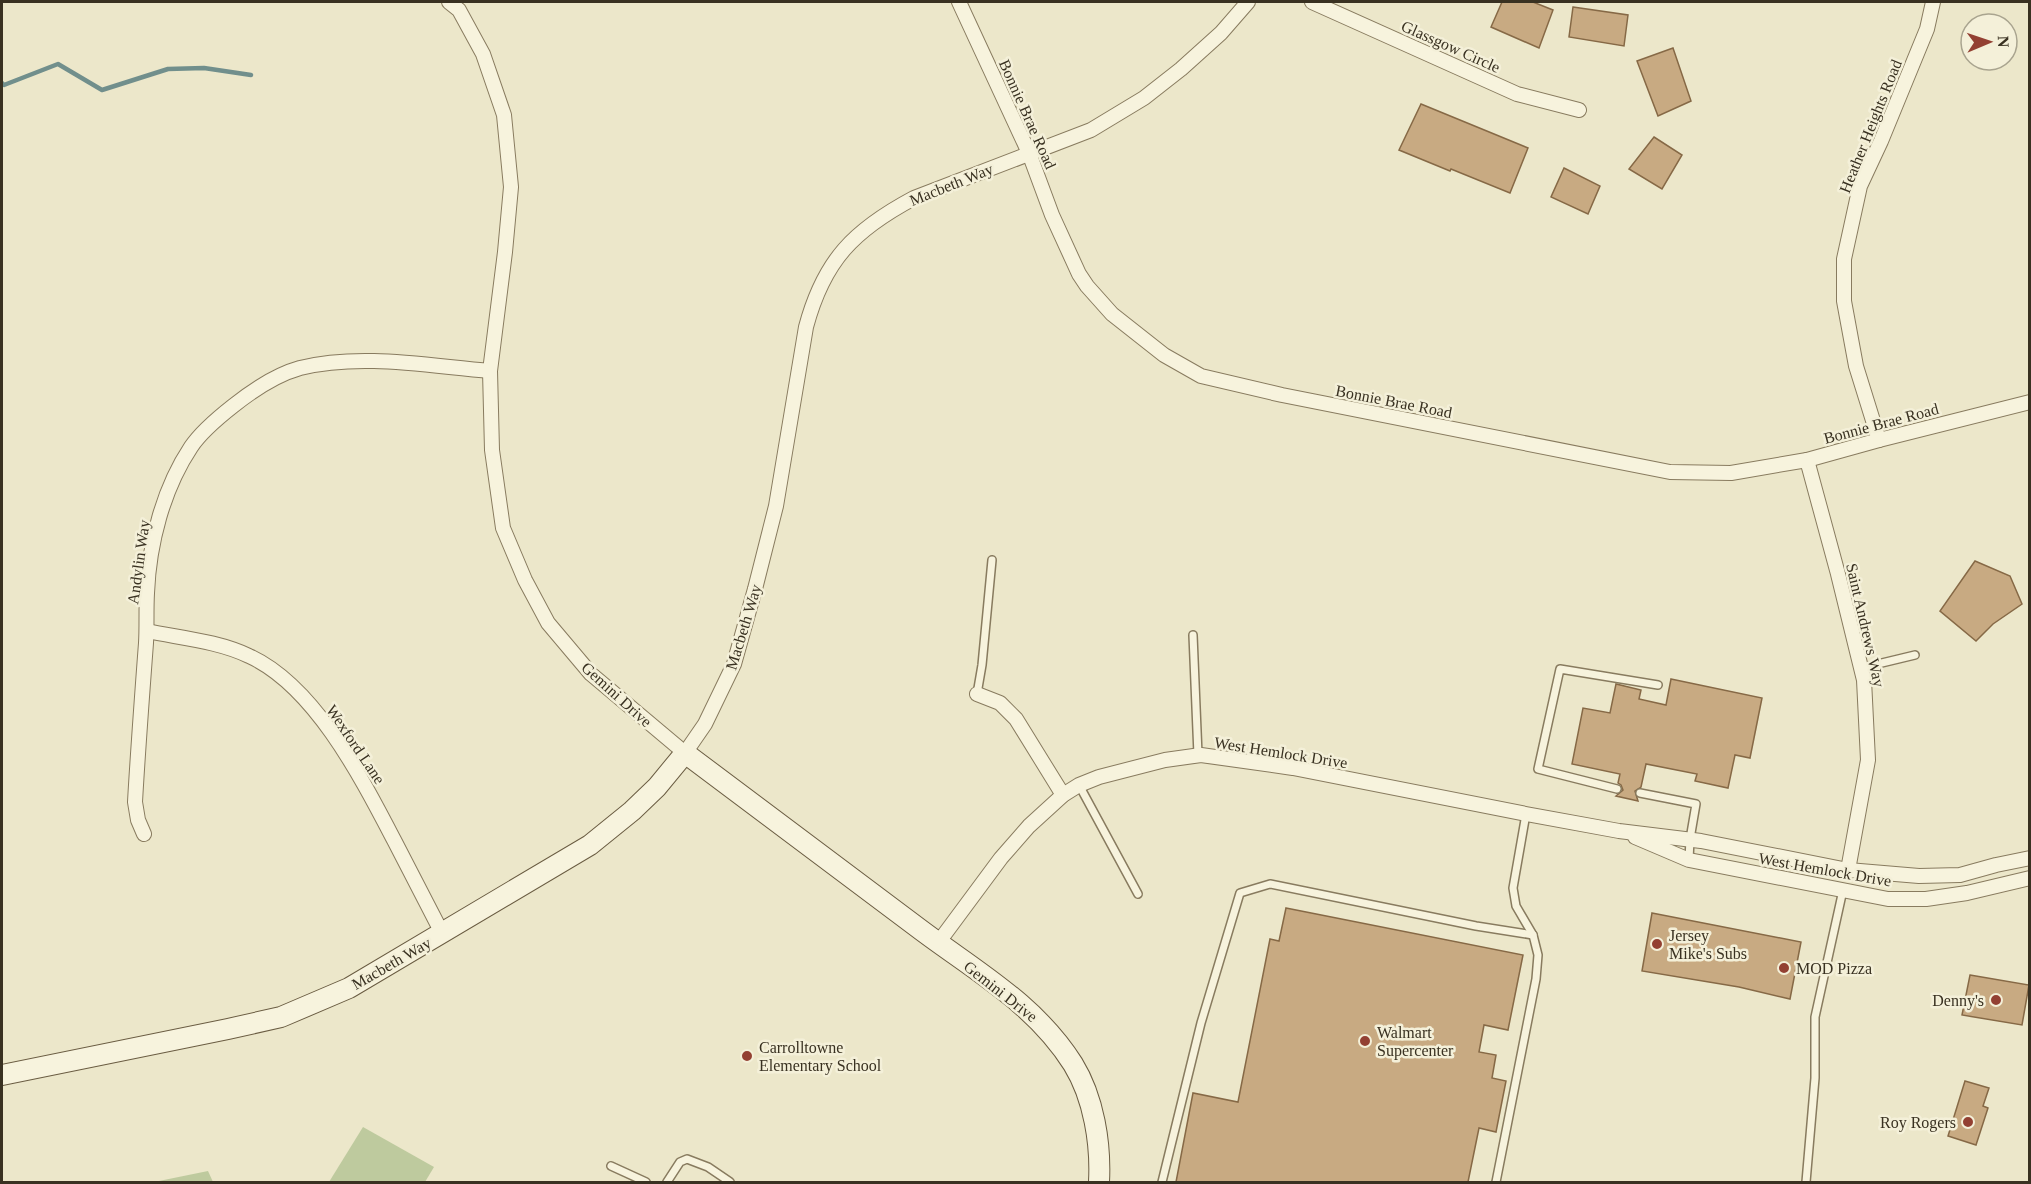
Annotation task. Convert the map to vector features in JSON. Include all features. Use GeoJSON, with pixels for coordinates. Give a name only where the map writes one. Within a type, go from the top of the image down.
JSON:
{"type":"FeatureCollection","features":[{"type":"Feature","properties":{"kind":"street","name":"Bonnie Brae Road"},"geometry":{"type":"LineString","coordinates":[[959,2],[1029,153],[1052,215],[1079,274],[1112,314],[1164,355],[1201,376],[1395,419],[1671,472],[1731,473],[1807,460],[2030,402]]}},
{"type":"Feature","properties":{"kind":"street","name":"Macbeth Way"},"geometry":{"type":"LineString","coordinates":[[2,1075],[280,1017],[349,988],[590,844],[632,812],[686,753],[705,724],[734,664],[776,506],[807,327],[814,300],[834,262],[854,238],[887,212],[914,198],[1091,130],[1144,98],[1221,33],[1248,2]]}},
{"type":"Feature","properties":{"kind":"street","name":"Glassgow Circle"},"geometry":{"type":"LineString","coordinates":[[1312,2],[1517,94],[1580,110]]}},
{"type":"Feature","properties":{"kind":"street","name":"Heather Heights Road"},"geometry":{"type":"LineString","coordinates":[[1879,440],[1856,366],[1844,301],[1844,259],[1860,186],[1927,29],[1933,2]]}},
{"type":"Feature","properties":{"kind":"street","name":"Gemini Drive"},"geometry":{"type":"LineString","coordinates":[[459,4],[483,54],[504,115],[511,187],[490,371],[492,450],[503,528],[525,580],[548,623],[591,674],[686,753],[938,943],[1015,998],[1043,1024],[1074,1066],[1088,1096],[1096,1129],[1100,1165],[1099,1182]]}},
{"type":"Feature","properties":{"kind":"street","name":"Andylin Way"},"geometry":{"type":"LineString","coordinates":[[144,834],[138,820],[135,802],[147,631],[147,592],[155,534],[169,491],[192,446],[222,415],[249,393],[280,375],[301,368],[344,362],[371,362],[490,371]]}},
{"type":"Feature","properties":{"kind":"street","name":"Saint Andrews Way"},"geometry":{"type":"LineString","coordinates":[[1807,460],[1864,680],[1868,760],[1848,870]]}},
{"type":"Feature","properties":{"kind":"street","name":"Wexford Lane"},"geometry":{"type":"LineString","coordinates":[[147,631],[216,645],[250,656],[280,676],[308,703],[330,731],[363,781],[442,933]]}},
{"type":"Feature","properties":{"kind":"street"},"geometry":{"type":"LineString","coordinates":[[977,694],[1000,703],[1016,719],[1063,795]]}},
{"type":"Feature","properties":{"kind":"street","name":"West Hemlock Drive"},"geometry":{"type":"LineString","coordinates":[[938,943],[1001,858],[1029,826],[1063,795],[1099,777],[1165,760],[1198,756],[1234,758],[1293,768],[1526,814],[1619,831],[1690,839],[1848,870],[1919,876],[1960,875],[1996,864],[2030,858]]}},
{"type":"Feature","properties":{"kind":"street","name":"West Hemlock Drive"},"geometry":{"type":"LineString","coordinates":[[1619,831],[1689,860],[1888,899],[1926,899],[1967,893],[2030,878]]}},
{"type":"Feature","properties":{"kind":"lane"},"geometry":{"type":"LineString","coordinates":[[977,694],[992,560]]}},
{"type":"Feature","properties":{"kind":"lane"},"geometry":{"type":"LineString","coordinates":[[1193,634],[1198,756]]}},
{"type":"Feature","properties":{"kind":"lane"},"geometry":{"type":"LineString","coordinates":[[1861,668],[1915,655]]}},
{"type":"Feature","properties":{"kind":"lane"},"geometry":{"type":"LineString","coordinates":[[1617,789],[1538,769],[1560,669],[1658,685]]}},
{"type":"Feature","properties":{"kind":"lane"},"geometry":{"type":"LineString","coordinates":[[1079,785],[1138,894]]}},
{"type":"Feature","properties":{"kind":"lane"},"geometry":{"type":"LineString","coordinates":[[1640,793],[1696,804],[1689,860]]}},
{"type":"Feature","properties":{"kind":"lane"},"geometry":{"type":"LineString","coordinates":[[1496,1182],[1536,979],[1538,955],[1533,935],[1516,906],[1513,888],[1526,814]]}},
{"type":"Feature","properties":{"kind":"lane"},"geometry":{"type":"LineString","coordinates":[[1162,1182],[1201,1023],[1240,892],[1270,884],[1476,926],[1533,935]]}},
{"type":"Feature","properties":{"kind":"lane"},"geometry":{"type":"LineString","coordinates":[[1806,1182],[1815,1078],[1815,1017],[1843,890]]}},
{"type":"Feature","properties":{"kind":"lane"},"geometry":{"type":"LineString","coordinates":[[668,1182],[680,1162],[687,1159],[708,1167],[730,1182]]}},
{"type":"Feature","properties":{"kind":"lane"},"geometry":{"type":"LineString","coordinates":[[611,1166],[646,1182]]}},
{"type":"Feature","properties":{"kind":"green space"},"geometry":{"type":"Polygon","coordinates":[[[363,1127],[434,1167],[425,1182],[329,1182],[363,1127]]]}},
{"type":"Feature","properties":{"kind":"green space"},"geometry":{"type":"Polygon","coordinates":[[[208,1171],[213,1182],[154,1182],[208,1171]]]}},
{"type":"Feature","properties":{"kind":"building"},"geometry":{"type":"Polygon","coordinates":[[[1502,2],[1533,2],[1553,10],[1539,48],[1491,27],[1502,2]]]}},
{"type":"Feature","properties":{"kind":"building"},"geometry":{"type":"Polygon","coordinates":[[[1573,7],[1628,15],[1624,46],[1569,37],[1573,7]]]}},
{"type":"Feature","properties":{"kind":"building"},"geometry":{"type":"Polygon","coordinates":[[[1673,48],[1691,101],[1658,116],[1637,61],[1673,48]]]}},
{"type":"Feature","properties":{"kind":"building"},"geometry":{"type":"Polygon","coordinates":[[[1421,104],[1528,148],[1510,193],[1399,150],[1421,104]]]}},
{"type":"Feature","properties":{"kind":"building"},"geometry":{"type":"Polygon","coordinates":[[[1654,137],[1682,155],[1662,189],[1629,169],[1654,137]]]}},
{"type":"Feature","properties":{"kind":"building"},"geometry":{"type":"Polygon","coordinates":[[[1564,168],[1600,186],[1588,214],[1551,197],[1564,168]]]}},
{"type":"Feature","properties":{"kind":"building"},"geometry":{"type":"Polygon","coordinates":[[[1975,561],[2010,576],[2022,604],[1993,624],[1976,641],[1940,611],[1975,561]]]}},
{"type":"Feature","properties":{"kind":"building"},"geometry":{"type":"Polygon","coordinates":[[[1671,679],[1762,698],[1750,758],[1735,755],[1728,788],[1695,781],[1697,774],[1646,764],[1641,787],[1635,791],[1638,801],[1616,796],[1623,790],[1618,783],[1620,774],[1572,764],[1583,708],[1610,713],[1616,684],[1641,690],[1639,699],[1666,705],[1671,679]]]}},
{"type":"Feature","properties":{"kind":"building","name":"Walmart Supercenter"},"geometry":{"type":"Polygon","coordinates":[[[1286,908],[1523,955],[1508,1030],[1484,1025],[1479,1052],[1496,1055],[1492,1078],[1506,1081],[1496,1132],[1479,1128],[1468,1182],[1176,1182],[1193,1093],[1238,1102],[1270,939],[1279,941],[1286,908]]]}},
{"type":"Feature","properties":{"kind":"building"},"geometry":{"type":"Polygon","coordinates":[[[1652,913],[1801,942],[1790,999],[1739,987],[1642,971],[1652,913]]]}},
{"type":"Feature","properties":{"kind":"building","name":"Denny's"},"geometry":{"type":"Polygon","coordinates":[[[1970,975],[2029,985],[2022,1025],[1962,1015],[1970,975]]]}},
{"type":"Feature","properties":{"kind":"building","name":"Roy Rogers"},"geometry":{"type":"Polygon","coordinates":[[[1965,1081],[1989,1088],[1983,1106],[1988,1108],[1976,1145],[1948,1136],[1965,1081]]]}},
{"type":"Feature","properties":{"kind":"waterway"},"geometry":{"type":"LineString","coordinates":[[2,83],[4,85],[58,64],[102,90],[168,69],[204,68],[251,75]]}},
{"type":"Feature","properties":{"kind":"place","name":"Jersey Mike's Subs"},"geometry":{"type":"Point","coordinates":[1657,944]}},
{"type":"Feature","properties":{"kind":"place","name":"MOD Pizza"},"geometry":{"type":"Point","coordinates":[1784,968]}},
{"type":"Feature","properties":{"kind":"place","name":"Denny's"},"geometry":{"type":"Point","coordinates":[1996,1000]}},
{"type":"Feature","properties":{"kind":"place","name":"Walmart Supercenter"},"geometry":{"type":"Point","coordinates":[1365,1041]}},
{"type":"Feature","properties":{"kind":"place","name":"Carrolltowne Elementary School"},"geometry":{"type":"Point","coordinates":[747,1056]}},
{"type":"Feature","properties":{"kind":"place","name":"Roy Rogers"},"geometry":{"type":"Point","coordinates":[1968,1122]}}]}
